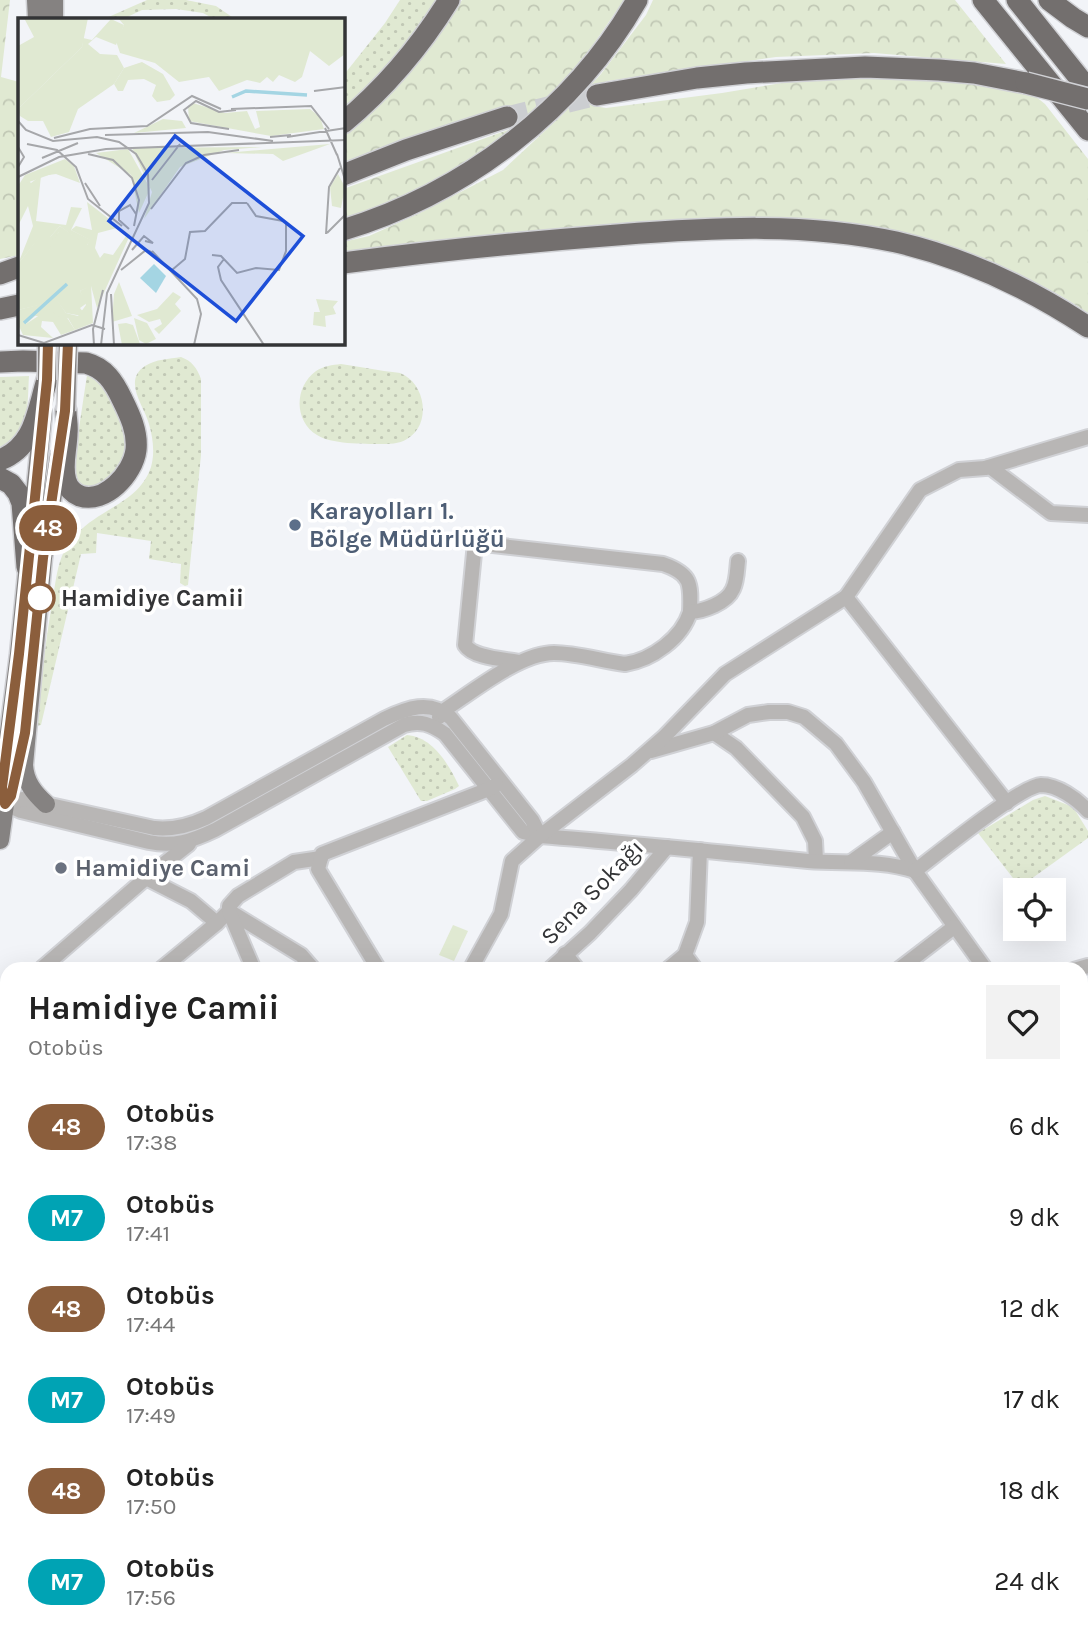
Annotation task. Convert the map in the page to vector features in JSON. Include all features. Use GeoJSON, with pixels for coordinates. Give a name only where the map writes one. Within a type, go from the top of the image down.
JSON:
{"type":"FeatureCollection","features":[{"type":"Feature","properties":{"kind":"highway"},"geometry":{"type":"LineString","coordinates":[[345,121],[398,71],[420,44],[449,0]]}},
{"type":"Feature","properties":{"kind":"highway"},"geometry":{"type":"LineString","coordinates":[[345,229],[425,197],[458,179],[521,136],[563,97],[595,61],[637,0]]}},
{"type":"Feature","properties":{"kind":"highway"},"geometry":{"type":"LineString","coordinates":[[983,0],[1088,130]]}},
{"type":"Feature","properties":{"kind":"highway"},"geometry":{"type":"LineString","coordinates":[[1017,0],[1088,89]]}},
{"type":"Feature","properties":{"kind":"highway"},"geometry":{"type":"LineString","coordinates":[[1049,0],[1088,27]]}},
{"type":"Feature","properties":{"kind":"highway"},"geometry":{"type":"LineString","coordinates":[[597,95],[734,74],[865,67],[974,73],[1088,99]]}},
{"type":"Feature","properties":{"kind":"highway"},"geometry":{"type":"LineString","coordinates":[[345,174],[406,150],[507,117]]}},
{"type":"Feature","properties":{"kind":"highway"},"geometry":{"type":"LineString","coordinates":[[345,263],[470,248],[652,232],[735,228],[803,229],[897,243],[984,270],[1023,288],[1088,327]]}},
{"type":"Feature","properties":{"kind":"highway"},"geometry":{"type":"LineString","coordinates":[[0,274],[18,267]]}},
{"type":"Feature","properties":{"kind":"highway"},"geometry":{"type":"LineString","coordinates":[[0,282],[18,278]]}},
{"type":"Feature","properties":{"kind":"highway"},"geometry":{"type":"LineString","coordinates":[[0,362],[86,363],[109,377],[135,429],[136,451],[125,475],[102,494],[93,497],[80,496],[66,484],[68,430],[65,411]]}},
{"type":"Feature","properties":{"kind":"highway"},"geometry":{"type":"LineString","coordinates":[[0,460],[11,455],[26,442],[35,422],[47,380]]}},
{"type":"Feature","properties":{"kind":"highway"},"geometry":{"type":"LineString","coordinates":[[0,478],[11,485],[22,503],[27,567]]}},
{"type":"Feature","properties":{"kind":"main road"},"geometry":{"type":"LineString","coordinates":[[36,0],[37,18]]}},
{"type":"Feature","properties":{"kind":"main road"},"geometry":{"type":"LineString","coordinates":[[54,0],[54,18]]}},
{"type":"Feature","properties":{"kind":"main road"},"geometry":{"type":"LineString","coordinates":[[0,840],[5,804],[2,787],[19,654],[47,380],[47,345]]}},
{"type":"Feature","properties":{"kind":"main road"},"geometry":{"type":"LineString","coordinates":[[46,804],[34,793],[24,775],[25,733],[43,558],[65,411],[68,345]]}},
{"type":"Feature","properties":{"kind":"main road"},"geometry":{"type":"LineString","coordinates":[[5,804],[11,796],[25,733]]}},
{"type":"Feature","properties":{"kind":"street"},"geometry":{"type":"LineString","coordinates":[[985,468],[1088,437]]}},
{"type":"Feature","properties":{"kind":"street"},"geometry":{"type":"LineString","coordinates":[[474,962],[501,914],[512,861],[664,737],[725,674],[846,597],[920,490],[958,470],[990,467],[1051,513],[1088,515]]}},
{"type":"Feature","properties":{"kind":"street"},"geometry":{"type":"LineString","coordinates":[[433,726],[443,711],[519,662],[540,654],[557,653],[625,664],[654,653],[681,631],[687,621],[691,592],[686,578],[679,569],[663,564],[475,543],[465,645],[467,650],[476,654],[519,662]]}},
{"type":"Feature","properties":{"kind":"street"},"geometry":{"type":"LineString","coordinates":[[690,612],[701,611],[732,593],[738,561]]}},
{"type":"Feature","properties":{"kind":"street"},"geometry":{"type":"LineString","coordinates":[[846,597],[1007,803]]}},
{"type":"Feature","properties":{"kind":"street"},"geometry":{"type":"LineString","coordinates":[[5,804],[23,799],[154,828],[185,826],[206,818],[384,719],[401,711],[424,707],[443,711],[451,718],[496,785]]}},
{"type":"Feature","properties":{"kind":"street"},"geometry":{"type":"LineString","coordinates":[[646,752],[714,733],[748,715],[788,712],[804,717],[836,744],[864,782],[915,872],[980,962]]}},
{"type":"Feature","properties":{"kind":"street"},"geometry":{"type":"LineString","coordinates":[[5,804],[21,811],[156,844],[178,844],[215,830],[404,725],[420,722],[433,726],[444,734],[532,820],[540,836]]}},
{"type":"Feature","properties":{"kind":"street"},"geometry":{"type":"LineString","coordinates":[[714,733],[736,748],[803,817],[815,841],[816,861]]}},
{"type":"Feature","properties":{"kind":"street"},"geometry":{"type":"LineString","coordinates":[[374,962],[318,869],[322,854],[496,785]]}},
{"type":"Feature","properties":{"kind":"street"},"geometry":{"type":"LineString","coordinates":[[915,872],[1030,788],[1043,785],[1085,803]]}},
{"type":"Feature","properties":{"kind":"street"},"geometry":{"type":"LineString","coordinates":[[850,862],[893,832]]}},
{"type":"Feature","properties":{"kind":"street"},"geometry":{"type":"LineString","coordinates":[[540,836],[899,866],[915,872]]}},
{"type":"Feature","properties":{"kind":"street"},"geometry":{"type":"LineString","coordinates":[[49,962],[193,840]]}},
{"type":"Feature","properties":{"kind":"street","name":"Sena Sokağı"},"geometry":{"type":"LineString","coordinates":[[557,962],[590,933],[631,890],[667,846]]}},
{"type":"Feature","properties":{"kind":"street"},"geometry":{"type":"LineString","coordinates":[[677,962],[685,955],[697,922],[700,850]]}},
{"type":"Feature","properties":{"kind":"street"},"geometry":{"type":"LineString","coordinates":[[251,962],[229,906],[238,896],[293,862],[321,858]]}},
{"type":"Feature","properties":{"kind":"street"},"geometry":{"type":"LineString","coordinates":[[146,878],[191,901],[217,923]]}},
{"type":"Feature","properties":{"kind":"street"},"geometry":{"type":"LineString","coordinates":[[173,962],[229,911]]}},
{"type":"Feature","properties":{"kind":"street"},"geometry":{"type":"LineString","coordinates":[[229,911],[301,955],[307,962]]}},
{"type":"Feature","properties":{"kind":"street"},"geometry":{"type":"LineString","coordinates":[[908,962],[954,927]]}},
{"type":"Feature","properties":{"kind":"street"},"geometry":{"type":"LineString","coordinates":[[565,954],[572,962]]}},
{"type":"Feature","properties":{"kind":"street"},"geometry":{"type":"LineString","coordinates":[[685,955],[690,962]]}},
{"type":"Feature","properties":{"kind":"green space"},"geometry":{"type":"Polygon","coordinates":[[[0,0],[10,0],[1,77],[18,82],[18,255],[0,259],[0,0]]]}},
{"type":"Feature","properties":{"kind":"green space"},"geometry":{"type":"Polygon","coordinates":[[[147,0],[186,0],[216,6],[234,18],[212,18],[203,13],[176,9],[142,10],[125,18],[106,18],[147,0]]]}},
{"type":"Feature","properties":{"kind":"green space"},"geometry":{"type":"Polygon","coordinates":[[[400,0],[439,0],[387,69],[345,110],[345,73],[400,0]]]}},
{"type":"Feature","properties":{"kind":"green space"},"geometry":{"type":"Polygon","coordinates":[[[462,0],[624,0],[586,55],[524,124],[427,190],[345,223],[345,188],[511,129],[507,110],[345,165],[345,136],[402,82],[462,0]]]}},
{"type":"Feature","properties":{"kind":"green space"},"geometry":{"type":"Polygon","coordinates":[[[653,0],[955,0],[1006,64],[874,53],[776,57],[607,81],[590,91],[594,106],[606,108],[722,93],[818,77],[953,81],[1035,96],[1045,104],[1088,159],[1088,313],[1039,284],[987,261],[878,230],[345,256],[345,242],[369,236],[420,213],[503,170],[601,74],[646,15],[653,0]]]}},
{"type":"Feature","properties":{"kind":"green space"},"geometry":{"type":"Polygon","coordinates":[[[181,357],[194,365],[201,379],[201,455],[188,585],[180,583],[181,564],[149,559],[151,541],[97,533],[96,553],[81,554],[41,725],[36,726],[50,618],[62,556],[86,525],[128,497],[145,479],[152,462],[152,435],[137,394],[135,379],[138,372],[149,364],[181,357]]]}},
{"type":"Feature","properties":{"kind":"green space"},"geometry":{"type":"Polygon","coordinates":[[[341,364],[400,373],[409,378],[416,386],[423,404],[423,415],[415,433],[397,443],[365,444],[330,440],[309,429],[301,413],[304,386],[316,371],[341,364]]]}},
{"type":"Feature","properties":{"kind":"green space"},"geometry":{"type":"Polygon","coordinates":[[[87,375],[107,393],[124,425],[128,441],[126,458],[122,465],[107,481],[90,488],[78,482],[73,468],[87,375]]]}},
{"type":"Feature","properties":{"kind":"green space"},"geometry":{"type":"Polygon","coordinates":[[[29,376],[27,407],[22,425],[10,441],[0,447],[0,377],[29,376]]]}},
{"type":"Feature","properties":{"kind":"green space"},"geometry":{"type":"Polygon","coordinates":[[[407,735],[432,746],[445,761],[459,786],[427,801],[421,801],[388,747],[407,735]]]}},
{"type":"Feature","properties":{"kind":"green space"},"geometry":{"type":"Polygon","coordinates":[[[1045,796],[1073,807],[1088,831],[1088,838],[1032,878],[1013,878],[978,833],[1033,800],[1045,796]]]}},
{"type":"Feature","properties":{"kind":"green space"},"geometry":{"type":"Polygon","coordinates":[[[453,925],[468,931],[454,961],[439,955],[453,925]]]}},
{"type":"Feature","properties":{"kind":"tunnel"},"geometry":{"type":"LineString","coordinates":[[507,117],[597,95]]}},
{"type":"Feature","properties":{"kind":"bus line","name":"48"},"geometry":{"type":"LineString","coordinates":[[48,345],[47,380],[19,654],[2,787],[5,804],[11,796],[25,733],[43,558],[65,411],[68,345]]}},
{"type":"Feature","properties":{"kind":"place","name":"Karayolları 1. Bölge Müdürlüğü"},"geometry":{"type":"Point","coordinates":[295,525]}},
{"type":"Feature","properties":{"kind":"place","name":"Hamidiye Camii"},"geometry":{"type":"Point","coordinates":[40,598]}},
{"type":"Feature","properties":{"kind":"place","name":"Hamidiye Cami"},"geometry":{"type":"Point","coordinates":[61,868]}}]}
